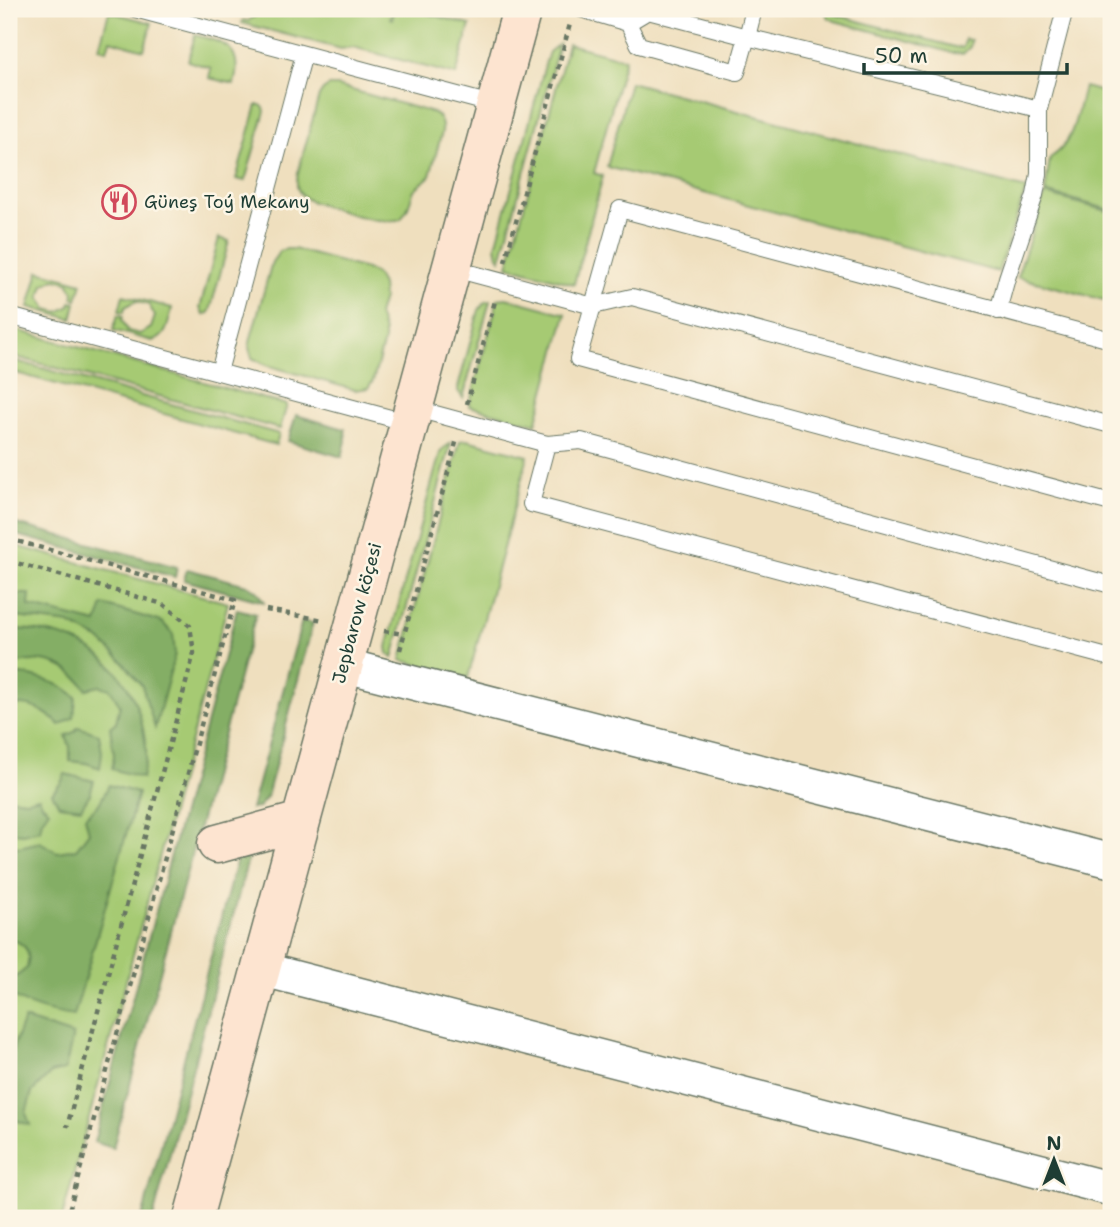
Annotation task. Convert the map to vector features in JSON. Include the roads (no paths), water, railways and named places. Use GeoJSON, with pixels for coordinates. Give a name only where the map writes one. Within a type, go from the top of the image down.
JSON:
{"type":"FeatureCollection","features":[{"type":"Feature","properties":{"kind":"street","name":"Jepbarow köçesi"},"geometry":{"type":"LineString","coordinates":[[193,1218],[520,9]]}},
{"type":"Feature","properties":{"kind":"street"},"geometry":{"type":"LineString","coordinates":[[343,666],[1111,861]]}},
{"type":"Feature","properties":{"kind":"street"},"geometry":{"type":"LineString","coordinates":[[218,844],[301,821]]}},
{"type":"Feature","properties":{"kind":"street"},"geometry":{"type":"LineString","coordinates":[[261,969],[1111,1189]]}},
{"type":"Feature","properties":{"kind":"lane"},"geometry":{"type":"LineString","coordinates":[[135,9],[495,105]]}},
{"type":"Feature","properties":{"kind":"lane"},"geometry":{"type":"LineString","coordinates":[[628,23],[639,45],[737,72],[754,9]]}},
{"type":"Feature","properties":{"kind":"lane"},"geometry":{"type":"LineString","coordinates":[[998,311],[1039,174],[1039,109],[1065,9]]}},
{"type":"Feature","properties":{"kind":"lane"},"geometry":{"type":"LineString","coordinates":[[576,14],[628,23],[648,11],[1039,109]]}},
{"type":"Feature","properties":{"kind":"lane"},"geometry":{"type":"LineString","coordinates":[[219,372],[304,54]]}},
{"type":"Feature","properties":{"kind":"lane"},"geometry":{"type":"LineString","coordinates":[[1111,340],[620,209],[578,359],[1111,503]]}},
{"type":"Feature","properties":{"kind":"lane"},"geometry":{"type":"LineString","coordinates":[[451,268],[593,306],[632,296],[1111,425]]}},
{"type":"Feature","properties":{"kind":"lane"},"geometry":{"type":"LineString","coordinates":[[9,316],[219,372],[411,416],[462,421],[547,444],[581,441],[1111,585]]}},
{"type":"Feature","properties":{"kind":"lane"},"geometry":{"type":"LineString","coordinates":[[547,444],[531,505],[1111,658]]}},
{"type":"Feature","properties":{"kind":"place","name":"Güneş Toý Mekany"},"geometry":{"type":"Point","coordinates":[119,202]}}]}
